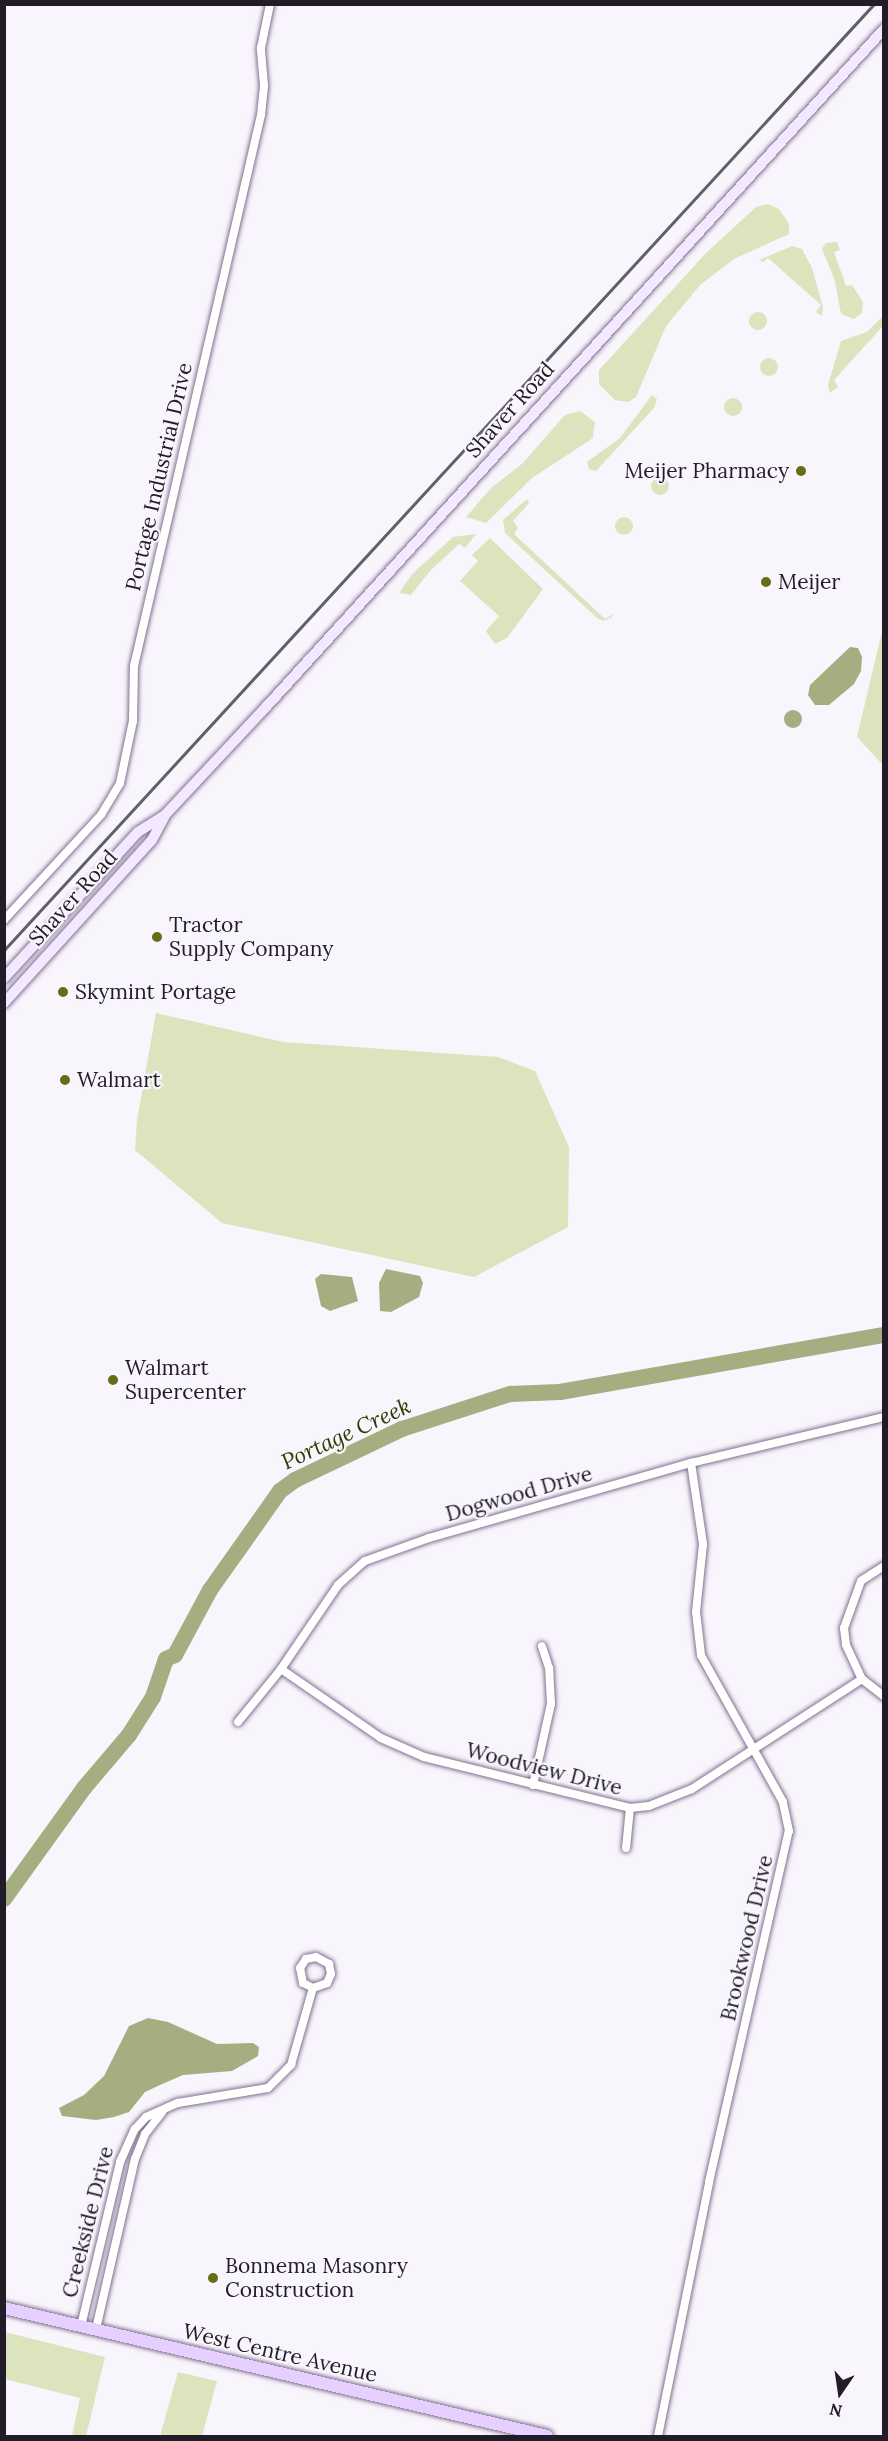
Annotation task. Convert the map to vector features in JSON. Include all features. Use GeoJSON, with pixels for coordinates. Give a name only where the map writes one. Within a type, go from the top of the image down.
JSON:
{"type":"FeatureCollection","features":[{"type":"Feature","properties":{"kind":"main road","name":"Shaver Road"},"geometry":{"type":"LineString","coordinates":[[4,1003],[152,840],[165,815],[884,29]]}},
{"type":"Feature","properties":{"kind":"main road","name":"Shaver Road"},"geometry":{"type":"LineString","coordinates":[[4,978],[138,832],[165,815]]}},
{"type":"Feature","properties":{"kind":"main road","name":"West Centre Avenue"},"geometry":{"type":"LineString","coordinates":[[4,2308],[547,2436]]}},
{"type":"Feature","properties":{"kind":"street","name":"Portage Industrial Drive"},"geometry":{"type":"LineString","coordinates":[[4,920],[101,815],[120,783],[133,721],[134,666],[261,115],[264,85],[261,48],[270,4]]}},
{"type":"Feature","properties":{"kind":"street","name":"Dogwood Drive"},"geometry":{"type":"LineString","coordinates":[[238,1722],[281,1669],[338,1585],[364,1561],[429,1538],[691,1463],[884,1417]]}},
{"type":"Feature","properties":{"kind":"street","name":"Brookwood Drive"},"geometry":{"type":"LineString","coordinates":[[658,2436],[710,2182],[788,1844],[788,1817],[783,1802],[701,1655],[696,1612],[703,1544],[691,1463]]}},
{"type":"Feature","properties":{"kind":"street"},"geometry":{"type":"LineString","coordinates":[[884,1566],[861,1581],[846,1613],[846,1645],[862,1679],[884,1696]]}},
{"type":"Feature","properties":{"kind":"street"},"geometry":{"type":"LineString","coordinates":[[533,1785],[551,1704],[549,1668],[542,1646]]}},
{"type":"Feature","properties":{"kind":"street","name":"Woodview Drive"},"geometry":{"type":"LineString","coordinates":[[281,1669],[381,1738],[404,1749],[533,1785],[630,1808],[676,1796],[756,1750],[862,1679]]}},
{"type":"Feature","properties":{"kind":"street"},"geometry":{"type":"LineString","coordinates":[[626,1848],[630,1808]]}},
{"type":"Feature","properties":{"kind":"street","name":"Creekside Drive"},"geometry":{"type":"LineString","coordinates":[[316,1957],[329,1964],[331,1974],[327,1983],[313,1988],[303,1983],[299,1974],[306,1959],[316,1957]]}},
{"type":"Feature","properties":{"kind":"street","name":"Creekside Drive"},"geometry":{"type":"LineString","coordinates":[[81,2326],[119,2167],[135,2129],[146,2117],[178,2103],[268,2088],[291,2065],[313,1988]]}},
{"type":"Feature","properties":{"kind":"street","name":"Creekside Drive"},"geometry":{"type":"LineString","coordinates":[[96,2330],[132,2170],[146,2134],[164,2110]]}},
{"type":"Feature","properties":{"kind":"street"},"geometry":{"type":"LineString","coordinates":[[119,2167],[132,2170]]}},
{"type":"Feature","properties":{"kind":"street"},"geometry":{"type":"LineString","coordinates":[[103,2232],[117,2235]]}},
{"type":"Feature","properties":{"kind":"shaded area"},"geometry":{"type":"Polygon","coordinates":[[[768,204],[779,209],[789,224],[789,234],[734,259],[700,285],[666,326],[636,397],[628,402],[615,400],[599,384],[599,370],[707,252],[756,207],[768,204]]]}},
{"type":"Feature","properties":{"kind":"shaded area"},"geometry":{"type":"Polygon","coordinates":[[[837,242],[840,250],[834,252],[846,286],[852,285],[863,302],[862,313],[854,319],[841,314],[835,281],[822,249],[826,243],[837,242]]]}},
{"type":"Feature","properties":{"kind":"shaded area"},"geometry":{"type":"Polygon","coordinates":[[[792,246],[802,249],[812,268],[823,307],[822,316],[816,312],[821,305],[768,258],[763,262],[759,260],[792,246]]]}},
{"type":"Feature","properties":{"kind":"shaded area"},"geometry":{"type":"Polygon","coordinates":[[[758,312],[764,315],[767,321],[764,327],[758,330],[752,327],[749,321],[752,315],[758,312]]]}},
{"type":"Feature","properties":{"kind":"shaded area"},"geometry":{"type":"Polygon","coordinates":[[[883,316],[883,326],[834,380],[838,387],[830,393],[828,385],[841,341],[867,332],[883,316]]]}},
{"type":"Feature","properties":{"kind":"shaded area"},"geometry":{"type":"Polygon","coordinates":[[[769,358],[775,361],[778,367],[775,373],[769,376],[763,373],[760,367],[763,361],[769,358]]]}},
{"type":"Feature","properties":{"kind":"shaded area"},"geometry":{"type":"Polygon","coordinates":[[[652,395],[657,399],[654,408],[596,471],[589,469],[587,462],[620,438],[652,395]]]}},
{"type":"Feature","properties":{"kind":"shaded area"},"geometry":{"type":"Polygon","coordinates":[[[733,398],[739,401],[742,407],[739,413],[733,416],[727,413],[724,407],[727,401],[733,398]]]}},
{"type":"Feature","properties":{"kind":"shaded area"},"geometry":{"type":"Polygon","coordinates":[[[580,411],[595,422],[593,438],[532,478],[486,523],[466,517],[491,488],[523,463],[565,415],[580,411]]]}},
{"type":"Feature","properties":{"kind":"shaded area"},"geometry":{"type":"Polygon","coordinates":[[[660,477],[666,480],[669,486],[666,492],[660,495],[654,492],[651,486],[654,480],[660,477]]]}},
{"type":"Feature","properties":{"kind":"shaded area"},"geometry":{"type":"Polygon","coordinates":[[[527,499],[529,503],[513,521],[518,528],[514,534],[605,619],[613,614],[611,618],[603,621],[597,618],[505,533],[503,520],[527,499]]]}},
{"type":"Feature","properties":{"kind":"shaded area"},"geometry":{"type":"Polygon","coordinates":[[[624,517],[630,520],[633,526],[630,532],[624,535],[618,532],[615,526],[618,520],[624,517]]]}},
{"type":"Feature","properties":{"kind":"shaded area"},"geometry":{"type":"Polygon","coordinates":[[[476,534],[465,548],[459,544],[430,571],[411,595],[399,593],[412,574],[453,537],[476,534]]]}},
{"type":"Feature","properties":{"kind":"shaded area"},"geometry":{"type":"Polygon","coordinates":[[[490,538],[543,589],[507,638],[495,644],[486,631],[499,616],[460,581],[478,561],[472,555],[490,538]]]}},
{"type":"Feature","properties":{"kind":"shaded area"},"geometry":{"type":"Polygon","coordinates":[[[883,627],[883,765],[857,737],[883,627]]]}},
{"type":"Feature","properties":{"kind":"shaded area"},"geometry":{"type":"Polygon","coordinates":[[[850,647],[858,648],[862,657],[861,671],[854,684],[829,705],[815,705],[808,695],[810,685],[850,647]]]}},
{"type":"Feature","properties":{"kind":"shaded area"},"geometry":{"type":"Polygon","coordinates":[[[793,710],[799,713],[802,719],[799,725],[793,728],[787,725],[784,719],[787,713],[793,710]]]}},
{"type":"Feature","properties":{"kind":"shaded area"},"geometry":{"type":"Polygon","coordinates":[[[156,1013],[283,1042],[498,1057],[535,1071],[569,1147],[568,1227],[474,1277],[222,1223],[135,1150],[137,1120],[156,1013]]]}},
{"type":"Feature","properties":{"kind":"shaded area"},"geometry":{"type":"Polygon","coordinates":[[[386,1269],[420,1276],[423,1283],[419,1297],[391,1312],[380,1311],[379,1283],[386,1269]]]}},
{"type":"Feature","properties":{"kind":"shaded area"},"geometry":{"type":"Polygon","coordinates":[[[321,1274],[352,1277],[358,1301],[330,1311],[321,1306],[315,1279],[321,1274]]]}},
{"type":"Feature","properties":{"kind":"shaded area"},"geometry":{"type":"Polygon","coordinates":[[[148,2018],[168,2022],[217,2044],[253,2043],[259,2047],[258,2056],[232,2071],[183,2075],[145,2092],[129,2112],[114,2117],[96,2120],[62,2116],[59,2108],[84,2095],[104,2076],[129,2026],[148,2018]]]}},
{"type":"Feature","properties":{"kind":"shaded area"},"geometry":{"type":"Polygon","coordinates":[[[5,2332],[105,2357],[86,2436],[72,2436],[80,2398],[5,2379],[5,2332]]]}},
{"type":"Feature","properties":{"kind":"shaded area"},"geometry":{"type":"Polygon","coordinates":[[[178,2372],[217,2381],[202,2436],[160,2436],[178,2372]]]}},
{"type":"Feature","properties":{"kind":"waterway","name":"Portage Creek"},"geometry":{"type":"LineString","coordinates":[[4,1899],[84,1788],[129,1735],[153,1697],[166,1659],[175,1655],[210,1590],[280,1491],[295,1480],[402,1429],[510,1394],[560,1392],[884,1335]]}},
{"type":"Feature","properties":{"kind":"railway"},"geometry":{"type":"LineString","coordinates":[[4,950],[874,4]]}},
{"type":"Feature","properties":{"kind":"place","name":"Meijer Pharmacy"},"geometry":{"type":"Point","coordinates":[801,471]}},
{"type":"Feature","properties":{"kind":"place","name":"Meijer"},"geometry":{"type":"Point","coordinates":[766,582]}},
{"type":"Feature","properties":{"kind":"place","name":"Tractor Supply Company"},"geometry":{"type":"Point","coordinates":[157,937]}},
{"type":"Feature","properties":{"kind":"place","name":"Skymint Portage"},"geometry":{"type":"Point","coordinates":[63,992]}},
{"type":"Feature","properties":{"kind":"place","name":"Walmart"},"geometry":{"type":"Point","coordinates":[65,1080]}},
{"type":"Feature","properties":{"kind":"place","name":"Walmart Supercenter"},"geometry":{"type":"Point","coordinates":[113,1380]}},
{"type":"Feature","properties":{"kind":"place","name":"Bonnema Masonry Construction"},"geometry":{"type":"Point","coordinates":[213,2278]}}]}
